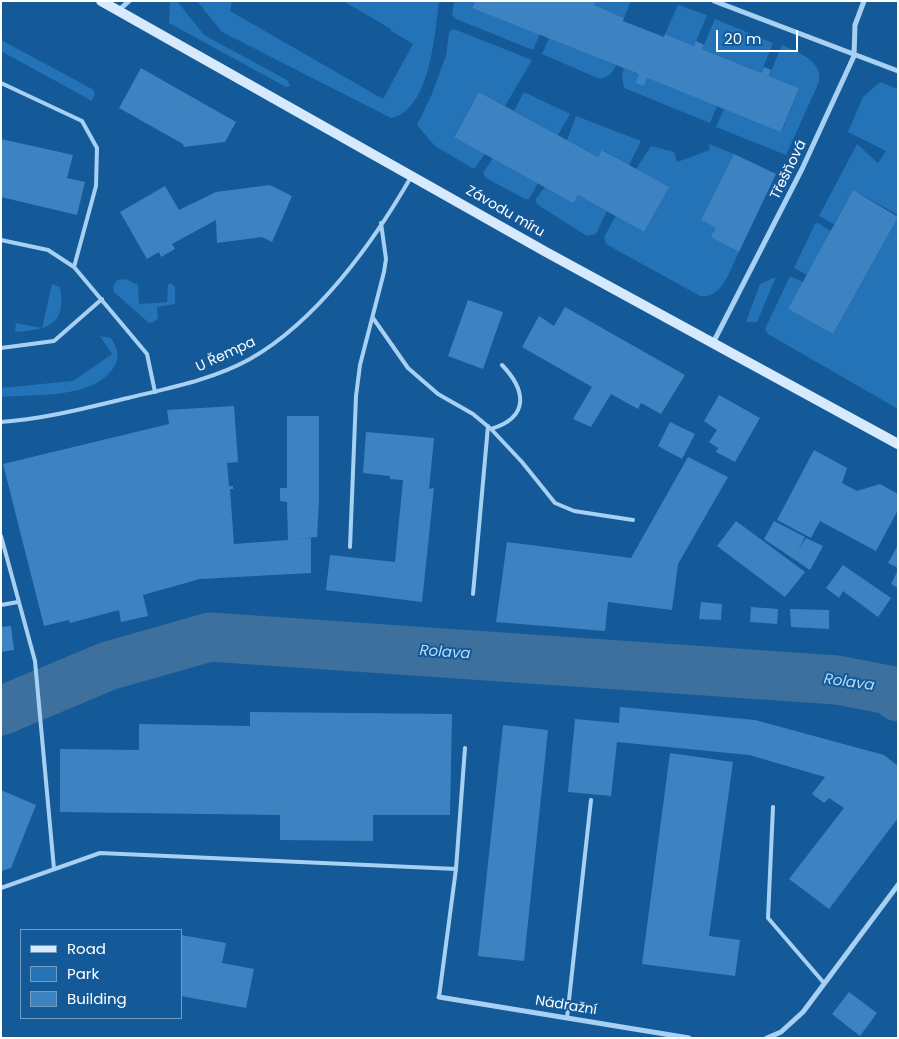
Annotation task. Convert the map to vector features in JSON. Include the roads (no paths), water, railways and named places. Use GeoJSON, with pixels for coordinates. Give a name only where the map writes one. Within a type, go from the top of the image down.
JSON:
{"type":"FeatureCollection","features":[{"type":"Feature","properties":{"kind":"main road","name":"Závodu míru"},"geometry":{"type":"LineString","coordinates":[[101,1],[546,252],[898,444]]}},
{"type":"Feature","properties":{"kind":"street"},"geometry":{"type":"LineString","coordinates":[[118,11],[129,1]]}},
{"type":"Feature","properties":{"kind":"street"},"geometry":{"type":"LineString","coordinates":[[714,1],[854,56],[898,71]]}},
{"type":"Feature","properties":{"kind":"street","name":"Třešňová"},"geometry":{"type":"LineString","coordinates":[[713,343],[802,169],[854,56],[855,25],[864,1]]}},
{"type":"Feature","properties":{"kind":"street"},"geometry":{"type":"LineString","coordinates":[[767,1038],[781,1032],[803,1012],[898,885]]}},
{"type":"Feature","properties":{"kind":"street","name":"Nádražní"},"geometry":{"type":"LineString","coordinates":[[439,997],[689,1038]]}},
{"type":"Feature","properties":{"kind":"lane"},"geometry":{"type":"LineString","coordinates":[[1,83],[82,121],[97,148],[96,186],[74,266]]}},
{"type":"Feature","properties":{"kind":"lane","name":"U Řempa"},"geometry":{"type":"LineString","coordinates":[[1,422],[76,411],[195,382],[239,364],[286,336],[314,310],[381,223],[412,175]]}},
{"type":"Feature","properties":{"kind":"lane"},"geometry":{"type":"LineString","coordinates":[[350,547],[356,396],[360,365],[373,318],[386,258],[381,223]]}},
{"type":"Feature","properties":{"kind":"lane"},"geometry":{"type":"LineString","coordinates":[[1,240],[48,250],[74,266],[148,354],[155,392]]}},
{"type":"Feature","properties":{"kind":"lane"},"geometry":{"type":"LineString","coordinates":[[1,348],[54,341],[102,299]]}},
{"type":"Feature","properties":{"kind":"lane"},"geometry":{"type":"LineString","coordinates":[[373,318],[408,368],[438,394],[474,414],[522,462],[555,503],[574,512],[633,520]]}},
{"type":"Feature","properties":{"kind":"lane"},"geometry":{"type":"LineString","coordinates":[[489,428],[509,421],[521,403],[521,393],[516,382],[502,365]]}},
{"type":"Feature","properties":{"kind":"lane"},"geometry":{"type":"LineString","coordinates":[[473,594],[489,428]]}},
{"type":"Feature","properties":{"kind":"lane"},"geometry":{"type":"LineString","coordinates":[[1,536],[35,661],[54,869]]}},
{"type":"Feature","properties":{"kind":"lane"},"geometry":{"type":"LineString","coordinates":[[1,605],[18,602]]}},
{"type":"Feature","properties":{"kind":"lane"},"geometry":{"type":"LineString","coordinates":[[439,997],[456,869],[465,748]]}},
{"type":"Feature","properties":{"kind":"lane"},"geometry":{"type":"LineString","coordinates":[[567,1018],[591,800]]}},
{"type":"Feature","properties":{"kind":"lane"},"geometry":{"type":"LineString","coordinates":[[773,807],[768,918],[824,983]]}},
{"type":"Feature","properties":{"kind":"lane"},"geometry":{"type":"LineString","coordinates":[[1,888],[100,853],[456,869]]}},
{"type":"Feature","properties":{"kind":"waterway","name":"Rolava"},"geometry":{"type":"LineString","coordinates":[[1,711],[108,666],[210,637],[837,680],[889,690],[898,697]]}}]}
